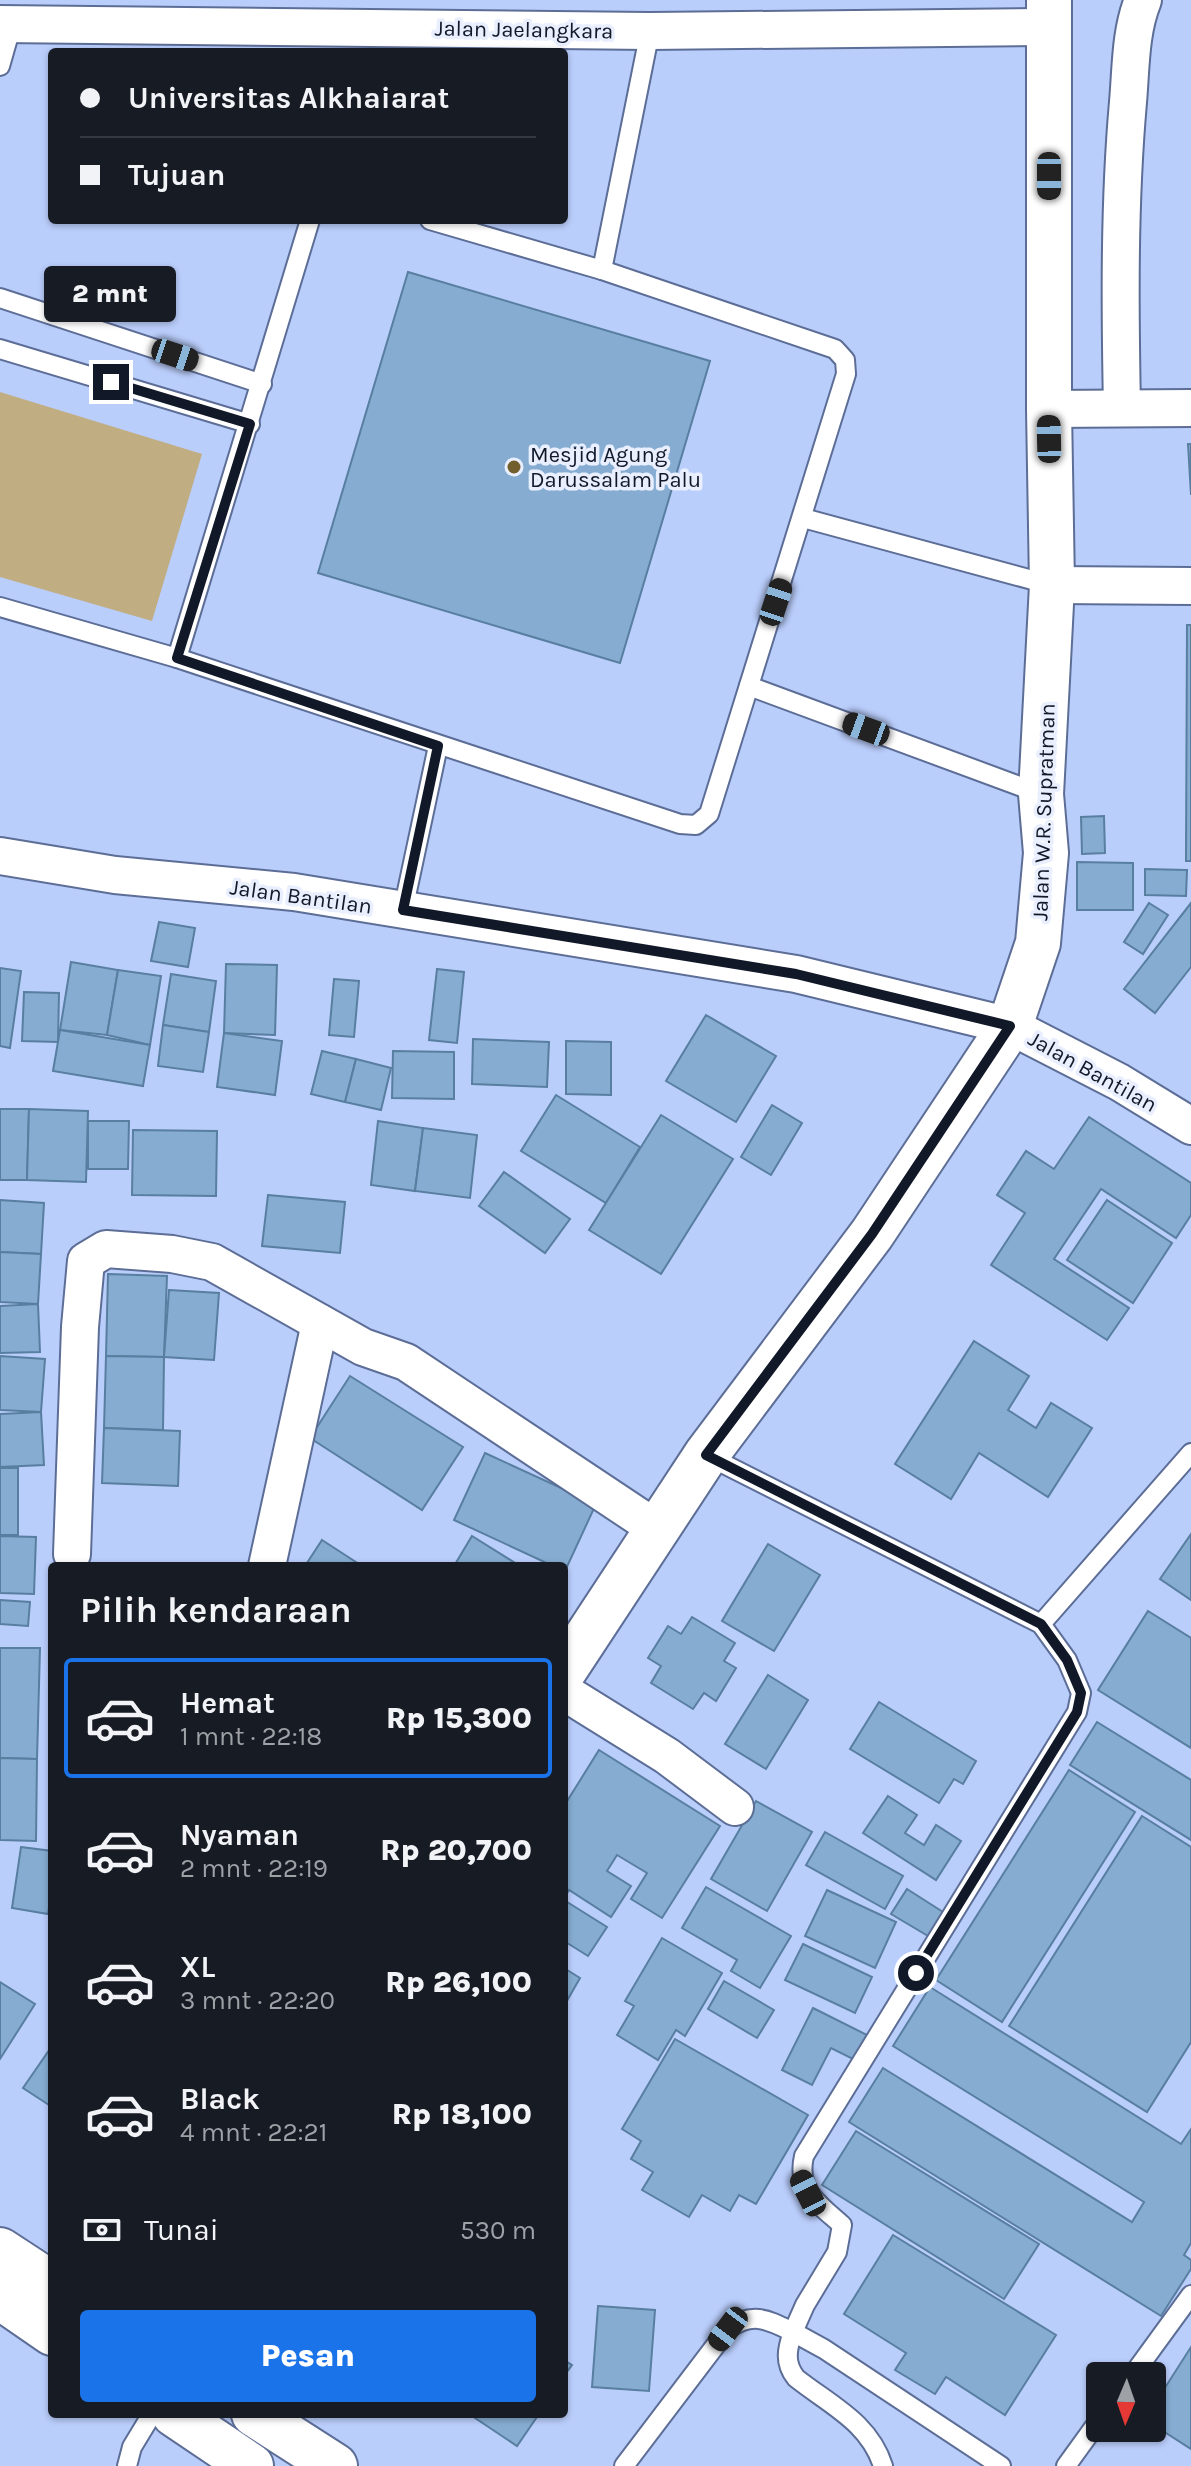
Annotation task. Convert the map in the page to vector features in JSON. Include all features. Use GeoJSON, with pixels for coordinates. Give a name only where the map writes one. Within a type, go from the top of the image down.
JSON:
{"type":"FeatureCollection","features":[{"type":"Feature","properties":{"kind":"main road","name":"Jalan W.R. Supratman"},"geometry":{"type":"LineString","coordinates":[[568,1665],[706,1455],[872,1234],[1010,1026],[1038,943],[1046,853],[1041,794],[1052,585],[1049,14]]}},
{"type":"Feature","properties":{"kind":"main road"},"geometry":{"type":"LineString","coordinates":[[0,2250],[48,2281]]}},
{"type":"Feature","properties":{"kind":"main road"},"geometry":{"type":"LineString","coordinates":[[0,2297],[48,2330]]}},
{"type":"Feature","properties":{"kind":"main road"},"geometry":{"type":"LineString","coordinates":[[180,2418],[251,2466]]}},
{"type":"Feature","properties":{"kind":"main road"},"geometry":{"type":"LineString","coordinates":[[260,2418],[335,2466]]}},
{"type":"Feature","properties":{"kind":"street"},"geometry":{"type":"LineString","coordinates":[[1122,408],[1120,292],[1124,148],[1135,23],[1143,0]]}},
{"type":"Feature","properties":{"kind":"street","name":"Jalan Jaelangkara"},"geometry":{"type":"LineString","coordinates":[[6,24],[650,31],[1049,14]]}},
{"type":"Feature","properties":{"kind":"street"},"geometry":{"type":"LineString","coordinates":[[1049,409],[1191,408]]}},
{"type":"Feature","properties":{"kind":"street"},"geometry":{"type":"LineString","coordinates":[[1052,585],[1191,586]]}},
{"type":"Feature","properties":{"kind":"street","name":"Jalan Bantilan"},"geometry":{"type":"LineString","coordinates":[[0,856],[115,875],[294,892],[796,974],[1010,1026],[1119,1082],[1191,1126]]}},
{"type":"Feature","properties":{"kind":"street"},"geometry":{"type":"LineString","coordinates":[[72,1554],[80,1327],[86,1261],[106,1249],[172,1254],[212,1262],[363,1347],[406,1362],[657,1529]]}},
{"type":"Feature","properties":{"kind":"street"},"geometry":{"type":"LineString","coordinates":[[268,1562],[320,1323]]}},
{"type":"Feature","properties":{"kind":"street"},"geometry":{"type":"LineString","coordinates":[[568,1694],[667,1756],[735,1807]]}},
{"type":"Feature","properties":{"kind":"lane"},"geometry":{"type":"LineString","coordinates":[[0,66],[6,24]]}},
{"type":"Feature","properties":{"kind":"lane"},"geometry":{"type":"LineString","coordinates":[[602,270],[650,31]]}},
{"type":"Feature","properties":{"kind":"lane"},"geometry":{"type":"LineString","coordinates":[[177,658],[309,224]]}},
{"type":"Feature","properties":{"kind":"lane"},"geometry":{"type":"LineString","coordinates":[[0,607],[177,658],[680,824],[696,825],[709,814],[803,518],[846,374],[845,360],[835,349],[602,270],[444,224]]}},
{"type":"Feature","properties":{"kind":"lane"},"geometry":{"type":"LineString","coordinates":[[0,298],[262,384]]}},
{"type":"Feature","properties":{"kind":"lane"},"geometry":{"type":"LineString","coordinates":[[0,349],[250,424]]}},
{"type":"Feature","properties":{"kind":"lane"},"geometry":{"type":"LineString","coordinates":[[803,518],[1052,585]]}},
{"type":"Feature","properties":{"kind":"lane"},"geometry":{"type":"LineString","coordinates":[[749,686],[1041,794]]}},
{"type":"Feature","properties":{"kind":"lane"},"geometry":{"type":"LineString","coordinates":[[403,910],[438,746]]}},
{"type":"Feature","properties":{"kind":"lane"},"geometry":{"type":"LineString","coordinates":[[1041,1624],[1191,1453]]}},
{"type":"Feature","properties":{"kind":"lane"},"geometry":{"type":"LineString","coordinates":[[706,1455],[1041,1624],[1067,1660],[1081,1693],[1077,1712],[804,2156],[801,2178],[808,2193],[842,2225],[837,2252],[805,2305],[793,2332],[787,2349],[789,2370],[868,2435],[877,2447],[883,2466]]}},
{"type":"Feature","properties":{"kind":"lane"},"geometry":{"type":"LineString","coordinates":[[1142,2362],[1191,2295]]}},
{"type":"Feature","properties":{"kind":"lane"},"geometry":{"type":"LineString","coordinates":[[624,2466],[728,2329],[740,2320],[753,2318],[766,2319],[824,2349],[1001,2466]]}},
{"type":"Feature","properties":{"kind":"lane"},"geometry":{"type":"LineString","coordinates":[[127,2466],[132,2447],[150,2418]]}},
{"type":"Feature","properties":{"kind":"lane"},"geometry":{"type":"LineString","coordinates":[[1066,2466],[1086,2438]]}},
{"type":"Feature","properties":{"kind":"shaded area"},"geometry":{"type":"Polygon","coordinates":[[[0,392],[202,454],[152,621],[0,577],[0,392]]]}},
{"type":"Feature","properties":{"kind":"building","name":"Mesjid Agung Darussalam Palu"},"geometry":{"type":"Polygon","coordinates":[[[408,272],[710,361],[620,663],[318,573],[408,272]]]}},
{"type":"Feature","properties":{"kind":"building"},"geometry":{"type":"Polygon","coordinates":[[[1188,444],[1191,444],[1191,495],[1188,444]]]}},
{"type":"Feature","properties":{"kind":"building"},"geometry":{"type":"Polygon","coordinates":[[[1187,625],[1191,625],[1191,861],[1186,861],[1187,625]]]}},
{"type":"Feature","properties":{"kind":"building"},"geometry":{"type":"Polygon","coordinates":[[[1104,816],[1105,853],[1082,854],[1081,817],[1104,816]]]}},
{"type":"Feature","properties":{"kind":"building"},"geometry":{"type":"Polygon","coordinates":[[[1077,862],[1133,863],[1133,910],[1077,910],[1077,862]]]}},
{"type":"Feature","properties":{"kind":"building"},"geometry":{"type":"Polygon","coordinates":[[[1145,869],[1187,870],[1186,896],[1145,895],[1145,869]]]}},
{"type":"Feature","properties":{"kind":"building"},"geometry":{"type":"Polygon","coordinates":[[[1149,903],[1168,915],[1143,954],[1124,942],[1149,903]]]}},
{"type":"Feature","properties":{"kind":"building"},"geometry":{"type":"Polygon","coordinates":[[[1191,903],[1191,967],[1155,1013],[1124,989],[1191,903]]]}},
{"type":"Feature","properties":{"kind":"building"},"geometry":{"type":"Polygon","coordinates":[[[159,922],[195,928],[188,967],[151,961],[159,922]]]}},
{"type":"Feature","properties":{"kind":"building"},"geometry":{"type":"Polygon","coordinates":[[[71,962],[118,970],[107,1035],[60,1030],[71,962]]]}},
{"type":"Feature","properties":{"kind":"building"},"geometry":{"type":"Polygon","coordinates":[[[226,964],[277,965],[275,1035],[224,1033],[226,964]]]}},
{"type":"Feature","properties":{"kind":"building"},"geometry":{"type":"Polygon","coordinates":[[[0,968],[21,971],[10,1048],[0,1046],[0,968]]]}},
{"type":"Feature","properties":{"kind":"building"},"geometry":{"type":"Polygon","coordinates":[[[437,969],[464,972],[457,1043],[429,1040],[437,969]]]}},
{"type":"Feature","properties":{"kind":"building"},"geometry":{"type":"Polygon","coordinates":[[[118,970],[161,976],[150,1045],[107,1035],[118,970]]]}},
{"type":"Feature","properties":{"kind":"building"},"geometry":{"type":"Polygon","coordinates":[[[171,974],[216,981],[209,1032],[163,1025],[171,974]]]}},
{"type":"Feature","properties":{"kind":"building"},"geometry":{"type":"Polygon","coordinates":[[[334,979],[359,981],[354,1037],[329,1035],[334,979]]]}},
{"type":"Feature","properties":{"kind":"building"},"geometry":{"type":"Polygon","coordinates":[[[24,992],[59,993],[58,1042],[22,1041],[24,992]]]}},
{"type":"Feature","properties":{"kind":"building"},"geometry":{"type":"Polygon","coordinates":[[[706,1015],[776,1056],[736,1122],[666,1081],[706,1015]]]}},
{"type":"Feature","properties":{"kind":"building"},"geometry":{"type":"Polygon","coordinates":[[[163,1025],[209,1032],[203,1072],[158,1066],[163,1025]]]}},
{"type":"Feature","properties":{"kind":"building"},"geometry":{"type":"Polygon","coordinates":[[[60,1030],[150,1045],[143,1086],[53,1071],[60,1030]]]}},
{"type":"Feature","properties":{"kind":"building"},"geometry":{"type":"Polygon","coordinates":[[[224,1033],[282,1041],[275,1095],[217,1087],[224,1033]]]}},
{"type":"Feature","properties":{"kind":"building"},"geometry":{"type":"Polygon","coordinates":[[[473,1039],[549,1042],[547,1087],[472,1084],[473,1039]]]}},
{"type":"Feature","properties":{"kind":"building"},"geometry":{"type":"Polygon","coordinates":[[[566,1041],[611,1042],[611,1095],[566,1094],[566,1041]]]}},
{"type":"Feature","properties":{"kind":"building"},"geometry":{"type":"Polygon","coordinates":[[[322,1051],[356,1059],[345,1102],[311,1094],[322,1051]]]}},
{"type":"Feature","properties":{"kind":"building"},"geometry":{"type":"Polygon","coordinates":[[[393,1051],[454,1052],[454,1099],[392,1098],[393,1051]]]}},
{"type":"Feature","properties":{"kind":"building"},"geometry":{"type":"Polygon","coordinates":[[[356,1059],[391,1068],[381,1110],[345,1102],[356,1059]]]}},
{"type":"Feature","properties":{"kind":"building"},"geometry":{"type":"Polygon","coordinates":[[[556,1095],[640,1147],[606,1203],[521,1151],[556,1095]]]}},
{"type":"Feature","properties":{"kind":"building"},"geometry":{"type":"Polygon","coordinates":[[[772,1105],[802,1123],[771,1175],[741,1157],[772,1105]]]}},
{"type":"Feature","properties":{"kind":"building"},"geometry":{"type":"Polygon","coordinates":[[[0,1109],[29,1109],[27,1180],[0,1180],[0,1109]]]}},
{"type":"Feature","properties":{"kind":"building"},"geometry":{"type":"Polygon","coordinates":[[[29,1109],[88,1111],[86,1182],[27,1180],[29,1109]]]}},
{"type":"Feature","properties":{"kind":"building"},"geometry":{"type":"Polygon","coordinates":[[[661,1115],[733,1159],[661,1274],[589,1230],[661,1115]]]}},
{"type":"Feature","properties":{"kind":"building"},"geometry":{"type":"Polygon","coordinates":[[[1089,1117],[1191,1183],[1191,1215],[1176,1238],[1101,1189],[1054,1259],[1129,1308],[1107,1340],[991,1265],[1025,1213],[997,1195],[1026,1151],[1054,1169],[1089,1117]]]}},
{"type":"Feature","properties":{"kind":"building"},"geometry":{"type":"Polygon","coordinates":[[[88,1121],[129,1121],[128,1169],[88,1169],[88,1121]]]}},
{"type":"Feature","properties":{"kind":"building"},"geometry":{"type":"Polygon","coordinates":[[[378,1121],[423,1128],[415,1191],[371,1185],[378,1121]]]}},
{"type":"Feature","properties":{"kind":"building"},"geometry":{"type":"Polygon","coordinates":[[[423,1128],[477,1135],[470,1198],[415,1191],[423,1128]]]}},
{"type":"Feature","properties":{"kind":"building"},"geometry":{"type":"Polygon","coordinates":[[[133,1130],[217,1131],[216,1196],[132,1195],[133,1130]]]}},
{"type":"Feature","properties":{"kind":"building"},"geometry":{"type":"Polygon","coordinates":[[[504,1172],[570,1219],[545,1253],[479,1206],[504,1172]]]}},
{"type":"Feature","properties":{"kind":"building"},"geometry":{"type":"Polygon","coordinates":[[[268,1195],[345,1202],[340,1253],[262,1246],[268,1195]]]}},
{"type":"Feature","properties":{"kind":"building"},"geometry":{"type":"Polygon","coordinates":[[[0,1200],[44,1203],[41,1254],[0,1252],[0,1200]]]}},
{"type":"Feature","properties":{"kind":"building"},"geometry":{"type":"Polygon","coordinates":[[[1107,1200],[1172,1243],[1133,1303],[1067,1260],[1107,1200]]]}},
{"type":"Feature","properties":{"kind":"building"},"geometry":{"type":"Polygon","coordinates":[[[0,1252],[41,1254],[38,1304],[0,1302],[0,1252]]]}},
{"type":"Feature","properties":{"kind":"building"},"geometry":{"type":"Polygon","coordinates":[[[108,1274],[167,1276],[164,1357],[106,1356],[108,1274]]]}},
{"type":"Feature","properties":{"kind":"building"},"geometry":{"type":"Polygon","coordinates":[[[169,1290],[219,1293],[214,1360],[164,1357],[169,1290]]]}},
{"type":"Feature","properties":{"kind":"building"},"geometry":{"type":"Polygon","coordinates":[[[38,1304],[40,1352],[0,1353],[0,1306],[38,1304]]]}},
{"type":"Feature","properties":{"kind":"building"},"geometry":{"type":"Polygon","coordinates":[[[974,1341],[1029,1376],[1008,1410],[1036,1428],[1051,1403],[1092,1428],[1048,1497],[979,1453],[951,1499],[895,1464],[974,1341]]]}},
{"type":"Feature","properties":{"kind":"building"},"geometry":{"type":"Polygon","coordinates":[[[0,1356],[45,1359],[41,1412],[0,1410],[0,1356]]]}},
{"type":"Feature","properties":{"kind":"building"},"geometry":{"type":"Polygon","coordinates":[[[106,1356],[164,1357],[163,1430],[104,1428],[106,1356]]]}},
{"type":"Feature","properties":{"kind":"building"},"geometry":{"type":"Polygon","coordinates":[[[350,1376],[463,1447],[422,1510],[310,1438],[350,1376]]]}},
{"type":"Feature","properties":{"kind":"building"},"geometry":{"type":"Polygon","coordinates":[[[41,1412],[44,1465],[0,1467],[0,1414],[41,1412]]]}},
{"type":"Feature","properties":{"kind":"building"},"geometry":{"type":"Polygon","coordinates":[[[104,1428],[180,1431],[178,1486],[102,1483],[104,1428]]]}},
{"type":"Feature","properties":{"kind":"building"},"geometry":{"type":"Polygon","coordinates":[[[485,1453],[596,1504],[568,1565],[568,1562],[544,1562],[454,1520],[485,1453]]]}},
{"type":"Feature","properties":{"kind":"building"},"geometry":{"type":"Polygon","coordinates":[[[0,1468],[18,1468],[18,1535],[0,1535],[0,1468]]]}},
{"type":"Feature","properties":{"kind":"building"},"geometry":{"type":"Polygon","coordinates":[[[1191,1534],[1191,1600],[1160,1579],[1191,1534]]]}},
{"type":"Feature","properties":{"kind":"building"},"geometry":{"type":"Polygon","coordinates":[[[0,1536],[36,1537],[34,1594],[0,1593],[0,1536]]]}},
{"type":"Feature","properties":{"kind":"building"},"geometry":{"type":"Polygon","coordinates":[[[472,1536],[514,1562],[456,1562],[472,1536]]]}},
{"type":"Feature","properties":{"kind":"building"},"geometry":{"type":"Polygon","coordinates":[[[322,1540],[356,1562],[308,1562],[322,1540]]]}},
{"type":"Feature","properties":{"kind":"building"},"geometry":{"type":"Polygon","coordinates":[[[768,1544],[820,1575],[774,1651],[722,1621],[768,1544]]]}},
{"type":"Feature","properties":{"kind":"building"},"geometry":{"type":"Polygon","coordinates":[[[0,1600],[30,1602],[28,1626],[0,1624],[0,1600]]]}},
{"type":"Feature","properties":{"kind":"building"},"geometry":{"type":"Polygon","coordinates":[[[1148,1611],[1191,1638],[1191,1748],[1098,1690],[1148,1611]]]}},
{"type":"Feature","properties":{"kind":"building"},"geometry":{"type":"Polygon","coordinates":[[[692,1617],[735,1643],[724,1661],[736,1668],[716,1701],[704,1693],[693,1709],[651,1683],[661,1666],[648,1658],[668,1626],[681,1634],[692,1617]]]}},
{"type":"Feature","properties":{"kind":"building"},"geometry":{"type":"Polygon","coordinates":[[[0,1648],[40,1648],[37,1759],[0,1758],[0,1648]]]}},
{"type":"Feature","properties":{"kind":"building"},"geometry":{"type":"Polygon","coordinates":[[[768,1675],[808,1700],[766,1769],[725,1744],[768,1675]]]}},
{"type":"Feature","properties":{"kind":"building"},"geometry":{"type":"Polygon","coordinates":[[[879,1702],[976,1761],[963,1784],[954,1779],[939,1803],[850,1749],[879,1702]]]}},
{"type":"Feature","properties":{"kind":"building"},"geometry":{"type":"Polygon","coordinates":[[[1097,1722],[1191,1780],[1191,1840],[1070,1765],[1097,1722]]]}},
{"type":"Feature","properties":{"kind":"building"},"geometry":{"type":"Polygon","coordinates":[[[599,1750],[720,1826],[662,1918],[631,1899],[647,1873],[617,1855],[607,1871],[631,1886],[611,1917],[568,1892],[568,1800],[599,1750]]]}},
{"type":"Feature","properties":{"kind":"building"},"geometry":{"type":"Polygon","coordinates":[[[0,1758],[37,1759],[36,1841],[0,1840],[0,1758]]]}},
{"type":"Feature","properties":{"kind":"building"},"geometry":{"type":"Polygon","coordinates":[[[1069,1770],[1135,1812],[1002,2022],[936,1980],[1069,1770]]]}},
{"type":"Feature","properties":{"kind":"building"},"geometry":{"type":"Polygon","coordinates":[[[888,1796],[917,1815],[905,1833],[924,1845],[936,1825],[961,1841],[936,1880],[863,1833],[888,1796]]]}},
{"type":"Feature","properties":{"kind":"building"},"geometry":{"type":"Polygon","coordinates":[[[756,1801],[812,1832],[767,1911],[711,1879],[756,1801]]]}},
{"type":"Feature","properties":{"kind":"building"},"geometry":{"type":"Polygon","coordinates":[[[1142,1816],[1191,1847],[1191,2042],[1147,2112],[1009,2026],[1142,1816]]]}},
{"type":"Feature","properties":{"kind":"building"},"geometry":{"type":"Polygon","coordinates":[[[825,1832],[903,1876],[885,1909],[806,1865],[825,1832]]]}},
{"type":"Feature","properties":{"kind":"building"},"geometry":{"type":"Polygon","coordinates":[[[21,1847],[48,1850],[48,1914],[12,1908],[21,1847]]]}},
{"type":"Feature","properties":{"kind":"building"},"geometry":{"type":"Polygon","coordinates":[[[706,1887],[791,1936],[760,1988],[731,1971],[737,1960],[682,1928],[706,1887]]]}},
{"type":"Feature","properties":{"kind":"building"},"geometry":{"type":"Polygon","coordinates":[[[907,1889],[943,1912],[928,1936],[891,1914],[907,1889]]]}},
{"type":"Feature","properties":{"kind":"building"},"geometry":{"type":"Polygon","coordinates":[[[827,1890],[896,1922],[875,1968],[805,1936],[827,1890]]]}},
{"type":"Feature","properties":{"kind":"building"},"geometry":{"type":"Polygon","coordinates":[[[568,1903],[607,1927],[588,1956],[568,1944],[568,1903]]]}},
{"type":"Feature","properties":{"kind":"building"},"geometry":{"type":"Polygon","coordinates":[[[662,1938],[722,1973],[685,2036],[676,2030],[658,2060],[617,2035],[634,2006],[625,2001],[662,1938]]]}},
{"type":"Feature","properties":{"kind":"building"},"geometry":{"type":"Polygon","coordinates":[[[803,1944],[872,1977],[855,2013],[785,1980],[803,1944]]]}},
{"type":"Feature","properties":{"kind":"building"},"geometry":{"type":"Polygon","coordinates":[[[568,1970],[580,1978],[568,1999],[568,1970]]]}},
{"type":"Feature","properties":{"kind":"building"},"geometry":{"type":"Polygon","coordinates":[[[724,1981],[774,2010],[757,2038],[708,2009],[724,1981]]]}},
{"type":"Feature","properties":{"kind":"building"},"geometry":{"type":"Polygon","coordinates":[[[0,1982],[35,2004],[0,2059],[0,1982]]]}},
{"type":"Feature","properties":{"kind":"building"},"geometry":{"type":"Polygon","coordinates":[[[930,1987],[1181,2144],[1191,2129],[1191,2243],[1184,2255],[1191,2260],[1191,2269],[1161,2316],[849,2122],[883,2068],[1132,2222],[1144,2202],[893,2046],[930,1987]]]}},
{"type":"Feature","properties":{"kind":"building"},"geometry":{"type":"Polygon","coordinates":[[[813,2008],[867,2035],[855,2060],[831,2048],[812,2085],[782,2070],[813,2008]]]}},
{"type":"Feature","properties":{"kind":"building"},"geometry":{"type":"Polygon","coordinates":[[[675,2039],[808,2115],[756,2204],[739,2195],[730,2211],[702,2195],[689,2217],[642,2190],[653,2172],[631,2159],[641,2141],[622,2129],[675,2039]]]}},
{"type":"Feature","properties":{"kind":"building"},"geometry":{"type":"Polygon","coordinates":[[[48,2052],[48,2104],[23,2088],[48,2052]]]}},
{"type":"Feature","properties":{"kind":"building"},"geometry":{"type":"Polygon","coordinates":[[[856,2131],[1039,2244],[1004,2299],[822,2185],[856,2131]]]}},
{"type":"Feature","properties":{"kind":"building"},"geometry":{"type":"Polygon","coordinates":[[[893,2235],[1056,2335],[1005,2415],[946,2377],[935,2394],[895,2370],[906,2353],[844,2314],[893,2235]]]}},
{"type":"Feature","properties":{"kind":"building"},"geometry":{"type":"Polygon","coordinates":[[[598,2306],[655,2310],[649,2391],[592,2387],[598,2306]]]}},
{"type":"Feature","properties":{"kind":"building"},"geometry":{"type":"Polygon","coordinates":[[[1191,2347],[1191,2449],[1166,2433],[1166,2386],[1191,2347]]]}},
{"type":"Feature","properties":{"kind":"building"},"geometry":{"type":"Polygon","coordinates":[[[475,2418],[536,2418],[517,2446],[475,2418]]]}},
{"type":"Feature","properties":{"kind":"place","name":"Mesjid Agung Darussalam Palu"},"geometry":{"type":"Point","coordinates":[514,467]}},
{"type":"Feature","properties":{"kind":"route"},"geometry":{"type":"LineString","coordinates":[[111,382],[250,424],[177,658],[438,746],[403,910],[796,974],[1010,1026],[872,1234],[706,1455],[1041,1624],[1067,1660],[1081,1693],[1077,1712],[916,1973]]}}]}
